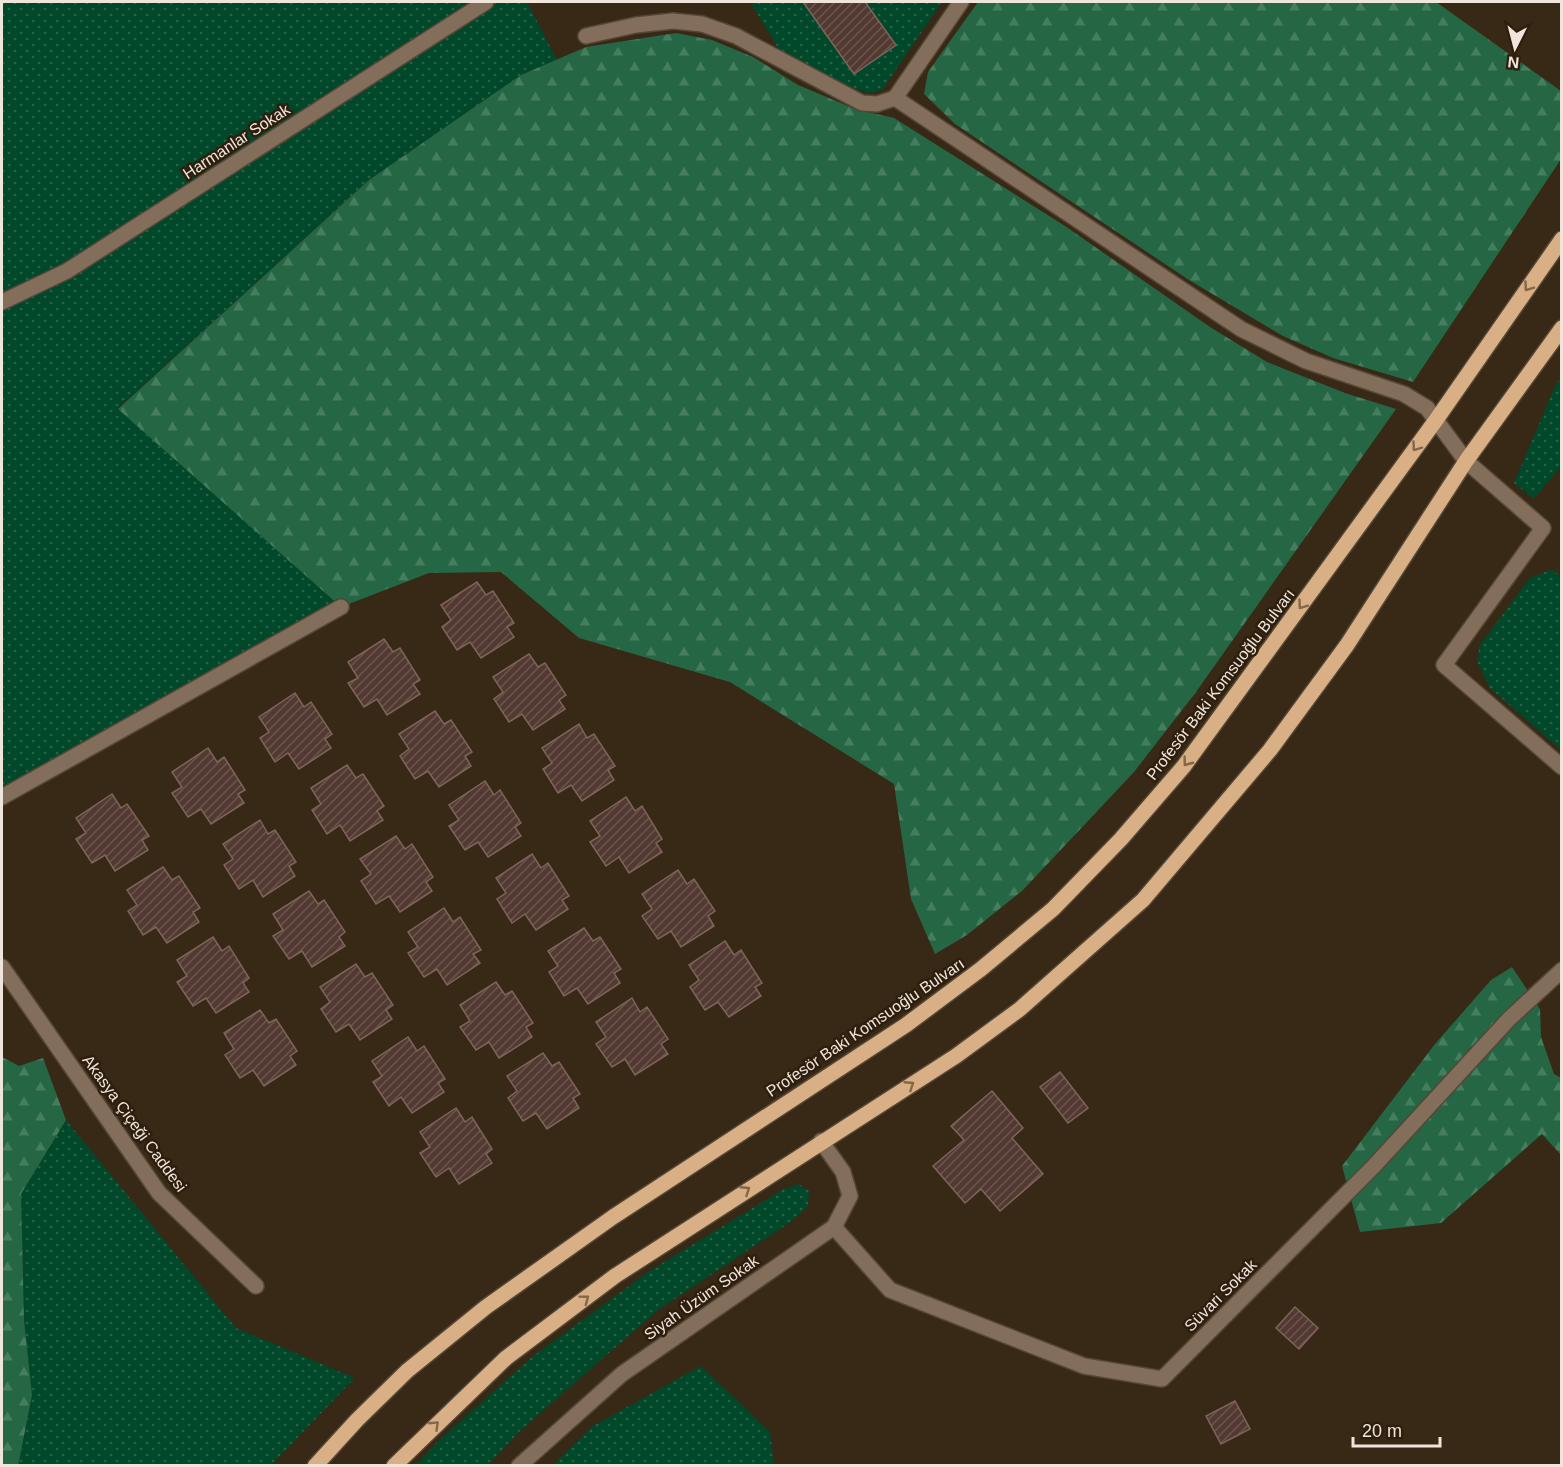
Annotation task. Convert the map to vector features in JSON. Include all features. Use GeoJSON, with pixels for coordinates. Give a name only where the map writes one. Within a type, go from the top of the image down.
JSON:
{"type":"FeatureCollection","features":[{"type":"Feature","properties":{"kind":"main road","name":"Profesör Baki Komsuoğlu Bulvarı"},"geometry":{"type":"LineString","coordinates":[[315,1466],[357,1420],[407,1371],[486,1307],[613,1217],[906,1025],[981,969],[1053,909],[1121,839],[1184,766],[1436,420],[1562,239]]}},
{"type":"Feature","properties":{"kind":"main road"},"geometry":{"type":"LineString","coordinates":[[394,1466],[506,1359],[615,1276],[956,1056],[1020,1010],[1143,900],[1277,740],[1347,645],[1466,461],[1562,328]]}},
{"type":"Feature","properties":{"kind":"street","name":"Harmanlar Sokak"},"geometry":{"type":"LineString","coordinates":[[2,302],[67,271],[486,2]]}},
{"type":"Feature","properties":{"kind":"street"},"geometry":{"type":"LineString","coordinates":[[586,36],[636,25],[664,22],[702,24],[736,36],[862,103],[877,104],[895,98],[961,2]]}},
{"type":"Feature","properties":{"kind":"street"},"geometry":{"type":"LineString","coordinates":[[895,98],[1241,329],[1306,362],[1404,394],[1427,408],[1466,461],[1544,528],[1444,665],[1562,767]]}},
{"type":"Feature","properties":{"kind":"street"},"geometry":{"type":"LineString","coordinates":[[2,797],[341,607]]}},
{"type":"Feature","properties":{"kind":"street","name":"Akasya Çiçeği Caddesi"},"geometry":{"type":"LineString","coordinates":[[2,967],[159,1193],[256,1286]]}},
{"type":"Feature","properties":{"kind":"street","name":"Süvari Sokak"},"geometry":{"type":"LineString","coordinates":[[834,1227],[890,1290],[1084,1366],[1162,1379],[1374,1166],[1509,1019],[1562,970]]}},
{"type":"Feature","properties":{"kind":"street","name":"Siyah Üzüm Sokak"},"geometry":{"type":"LineString","coordinates":[[519,1466],[622,1374],[834,1227],[850,1196],[843,1172],[821,1142]]}},
{"type":"Feature","properties":{"kind":"green space"},"geometry":{"type":"Polygon","coordinates":[[[2,2],[527,2],[557,60],[521,75],[369,180],[118,408],[341,607],[2,797],[2,2]]]}},
{"type":"Feature","properties":{"kind":"green space"},"geometry":{"type":"Polygon","coordinates":[[[750,2],[942,2],[882,90],[868,93],[849,86],[780,51],[750,2]]]}},
{"type":"Feature","properties":{"kind":"green space"},"geometry":{"type":"Polygon","coordinates":[[[978,2],[1436,2],[1561,91],[1561,159],[1413,382],[1333,358],[1283,336],[1189,280],[955,124],[924,94],[928,72],[978,2]]]}},
{"type":"Feature","properties":{"kind":"green space"},"geometry":{"type":"Polygon","coordinates":[[[676,33],[712,40],[753,57],[798,85],[855,109],[894,118],[1065,226],[1210,327],[1267,362],[1345,393],[1396,409],[1196,692],[1134,772],[1023,890],[967,935],[935,954],[911,899],[894,784],[730,682],[579,638],[501,572],[429,573],[341,607],[118,409],[369,180],[521,75],[586,47],[676,33]]]}},
{"type":"Feature","properties":{"kind":"green space"},"geometry":{"type":"Polygon","coordinates":[[[1561,376],[1561,466],[1534,499],[1514,483],[1561,376]]]}},
{"type":"Feature","properties":{"kind":"green space"},"geometry":{"type":"Polygon","coordinates":[[[1553,569],[1562,579],[1561,750],[1489,687],[1478,663],[1479,646],[1530,578],[1553,569]]]}},
{"type":"Feature","properties":{"kind":"green space"},"geometry":{"type":"Polygon","coordinates":[[[1512,967],[1540,1009],[1541,1037],[1554,1074],[1561,1078],[1561,1155],[1542,1134],[1441,1223],[1360,1232],[1342,1166],[1435,1044],[1491,980],[1512,967]]]}},
{"type":"Feature","properties":{"kind":"green space"},"geometry":{"type":"Polygon","coordinates":[[[2,1057],[19,1066],[43,1058],[66,1120],[21,1194],[24,1320],[32,1395],[18,1466],[2,1465],[2,1057]]]}},
{"type":"Feature","properties":{"kind":"green space"},"geometry":{"type":"Polygon","coordinates":[[[66,1120],[236,1328],[355,1378],[271,1465],[18,1466],[32,1395],[24,1320],[21,1194],[66,1120]]]}},
{"type":"Feature","properties":{"kind":"green space"},"geometry":{"type":"Polygon","coordinates":[[[799,1184],[809,1191],[808,1207],[786,1225],[658,1310],[520,1431],[488,1465],[416,1465],[436,1443],[532,1357],[648,1272],[782,1190],[799,1184]]]}},
{"type":"Feature","properties":{"kind":"green space"},"geometry":{"type":"Polygon","coordinates":[[[701,1366],[770,1432],[774,1465],[553,1465],[593,1426],[701,1366]]]}},
{"type":"Feature","properties":{"kind":"building"},"geometry":{"type":"Polygon","coordinates":[[[803,2],[865,2],[896,45],[854,74],[803,2]]]}},
{"type":"Feature","properties":{"kind":"building"},"geometry":{"type":"Polygon","coordinates":[[[477,582],[486,595],[493,591],[514,623],[507,627],[514,637],[481,658],[470,642],[457,650],[442,627],[451,620],[441,605],[477,582]]]}},
{"type":"Feature","properties":{"kind":"building"},"geometry":{"type":"Polygon","coordinates":[[[384,639],[393,652],[400,648],[420,680],[413,684],[420,694],[387,715],[377,699],[364,707],[348,683],[358,678],[348,662],[384,639]]]}},
{"type":"Feature","properties":{"kind":"building"},"geometry":{"type":"Polygon","coordinates":[[[529,654],[538,667],[545,663],[566,695],[559,700],[565,709],[533,730],[522,714],[509,722],[494,699],[503,692],[493,677],[529,654]]]}},
{"type":"Feature","properties":{"kind":"building"},"geometry":{"type":"Polygon","coordinates":[[[295,693],[304,707],[311,702],[332,734],[325,739],[331,748],[299,769],[288,753],[275,762],[260,738],[269,732],[259,717],[295,693]]]}},
{"type":"Feature","properties":{"kind":"building"},"geometry":{"type":"Polygon","coordinates":[[[435,711],[444,724],[451,720],[472,752],[465,756],[471,766],[439,787],[428,771],[415,779],[400,756],[409,749],[399,734],[435,711]]]}},
{"type":"Feature","properties":{"kind":"building"},"geometry":{"type":"Polygon","coordinates":[[[579,724],[587,738],[594,734],[615,766],[608,770],[614,780],[582,801],[571,785],[558,793],[543,769],[552,763],[542,748],[579,724]]]}},
{"type":"Feature","properties":{"kind":"building"},"geometry":{"type":"Polygon","coordinates":[[[208,748],[217,762],[224,757],[245,790],[238,794],[244,803],[211,824],[201,809],[188,817],[172,793],[182,787],[172,772],[208,748]]]}},
{"type":"Feature","properties":{"kind":"building"},"geometry":{"type":"Polygon","coordinates":[[[347,765],[356,778],[363,774],[384,806],[377,811],[383,820],[350,841],[340,825],[327,834],[312,810],[321,804],[311,788],[347,765]]]}},
{"type":"Feature","properties":{"kind":"building"},"geometry":{"type":"Polygon","coordinates":[[[485,781],[494,795],[500,790],[521,823],[515,827],[521,836],[488,857],[478,842],[465,850],[449,826],[459,820],[449,805],[485,781]]]}},
{"type":"Feature","properties":{"kind":"building"},"geometry":{"type":"Polygon","coordinates":[[[112,794],[121,808],[127,804],[149,836],[142,840],[148,850],[115,871],[105,855],[92,863],[76,839],[86,833],[76,818],[112,794]]]}},
{"type":"Feature","properties":{"kind":"building"},"geometry":{"type":"Polygon","coordinates":[[[626,797],[635,811],[642,806],[662,839],[656,843],[662,852],[629,873],[619,857],[606,866],[590,842],[600,836],[590,821],[626,797]]]}},
{"type":"Feature","properties":{"kind":"building"},"geometry":{"type":"Polygon","coordinates":[[[260,820],[268,834],[275,830],[296,862],[289,866],[295,876],[263,897],[253,880],[239,889],[224,865],[233,859],[223,844],[260,820]]]}},
{"type":"Feature","properties":{"kind":"building"},"geometry":{"type":"Polygon","coordinates":[[[396,836],[405,849],[412,844],[433,877],[426,882],[432,891],[400,912],[389,896],[376,904],[361,881],[371,874],[360,859],[396,836]]]}},
{"type":"Feature","properties":{"kind":"building"},"geometry":{"type":"Polygon","coordinates":[[[532,854],[541,868],[548,863],[569,896],[562,900],[568,909],[536,930],[525,914],[512,923],[497,899],[506,893],[496,878],[532,854]]]}},
{"type":"Feature","properties":{"kind":"building"},"geometry":{"type":"Polygon","coordinates":[[[163,867],[172,880],[179,876],[200,908],[193,912],[199,922],[167,943],[156,927],[143,935],[128,911],[137,905],[127,890],[163,867]]]}},
{"type":"Feature","properties":{"kind":"building"},"geometry":{"type":"Polygon","coordinates":[[[678,870],[687,884],[694,879],[715,911],[708,916],[714,926],[681,947],[671,931],[658,939],[642,916],[652,909],[642,894],[678,870]]]}},
{"type":"Feature","properties":{"kind":"building"},"geometry":{"type":"Polygon","coordinates":[[[309,891],[318,904],[324,900],[345,932],[339,937],[345,946],[312,967],[302,951],[289,959],[273,936],[283,930],[273,914],[309,891]]]}},
{"type":"Feature","properties":{"kind":"building"},"geometry":{"type":"Polygon","coordinates":[[[444,908],[453,922],[460,917],[481,950],[473,954],[480,963],[447,985],[437,969],[424,977],[408,953],[418,947],[408,932],[444,908]]]}},
{"type":"Feature","properties":{"kind":"building"},"geometry":{"type":"Polygon","coordinates":[[[584,928],[593,941],[600,937],[621,969],[614,973],[620,983],[588,1004],[577,988],[564,996],[549,972],[558,966],[548,951],[584,928]]]}},
{"type":"Feature","properties":{"kind":"building"},"geometry":{"type":"Polygon","coordinates":[[[213,937],[222,951],[229,946],[249,978],[243,983],[249,992],[216,1013],[206,998],[193,1006],[177,982],[187,976],[177,960],[213,937]]]}},
{"type":"Feature","properties":{"kind":"building"},"geometry":{"type":"Polygon","coordinates":[[[725,941],[734,955],[741,950],[762,983],[755,987],[761,996],[729,1017],[718,1002],[705,1010],[690,987],[699,980],[689,965],[725,941]]]}},
{"type":"Feature","properties":{"kind":"building"},"geometry":{"type":"Polygon","coordinates":[[[356,964],[365,977],[372,973],[393,1005],[386,1010],[392,1019],[360,1040],[349,1024],[336,1032],[321,1009],[330,1002],[320,987],[356,964]]]}},
{"type":"Feature","properties":{"kind":"building"},"geometry":{"type":"Polygon","coordinates":[[[496,982],[505,995],[512,991],[533,1023],[526,1027],[532,1037],[499,1058],[489,1042],[476,1050],[460,1027],[470,1021],[460,1005],[496,982]]]}},
{"type":"Feature","properties":{"kind":"building"},"geometry":{"type":"Polygon","coordinates":[[[632,998],[640,1012],[647,1007],[668,1039],[661,1044],[668,1054],[635,1075],[625,1059],[612,1067],[596,1044],[606,1037],[596,1022],[632,998]]]}},
{"type":"Feature","properties":{"kind":"building"},"geometry":{"type":"Polygon","coordinates":[[[260,1010],[269,1023],[276,1019],[297,1051],[290,1056],[296,1065],[264,1086],[253,1070],[240,1078],[225,1055],[234,1049],[224,1033],[260,1010]]]}},
{"type":"Feature","properties":{"kind":"building"},"geometry":{"type":"Polygon","coordinates":[[[408,1037],[417,1051],[424,1046],[445,1079],[438,1083],[444,1092],[412,1113],[401,1097],[389,1106],[373,1082],[382,1076],[372,1061],[408,1037]]]}},
{"type":"Feature","properties":{"kind":"building"},"geometry":{"type":"Polygon","coordinates":[[[543,1053],[552,1066],[559,1062],[580,1094],[573,1098],[579,1108],[547,1129],[536,1113],[523,1121],[508,1098],[517,1091],[507,1076],[543,1053]]]}},
{"type":"Feature","properties":{"kind":"building"},"geometry":{"type":"Polygon","coordinates":[[[1060,1072],[1088,1108],[1068,1123],[1040,1087],[1060,1072]]]}},
{"type":"Feature","properties":{"kind":"building"},"geometry":{"type":"Polygon","coordinates":[[[992,1091],[1023,1128],[1012,1138],[1043,1174],[1000,1211],[981,1189],[965,1203],[933,1166],[964,1140],[951,1126],[992,1091]]]}},
{"type":"Feature","properties":{"kind":"building"},"geometry":{"type":"Polygon","coordinates":[[[456,1108],[465,1122],[472,1117],[492,1149],[486,1154],[492,1163],[459,1184],[449,1168],[436,1177],[420,1153],[430,1147],[420,1132],[456,1108]]]}},
{"type":"Feature","properties":{"kind":"building"},"geometry":{"type":"Polygon","coordinates":[[[1295,1307],[1318,1328],[1299,1349],[1276,1328],[1295,1307]]]}},
{"type":"Feature","properties":{"kind":"building"},"geometry":{"type":"Polygon","coordinates":[[[1235,1401],[1250,1429],[1221,1444],[1206,1416],[1235,1401]]]}}]}
